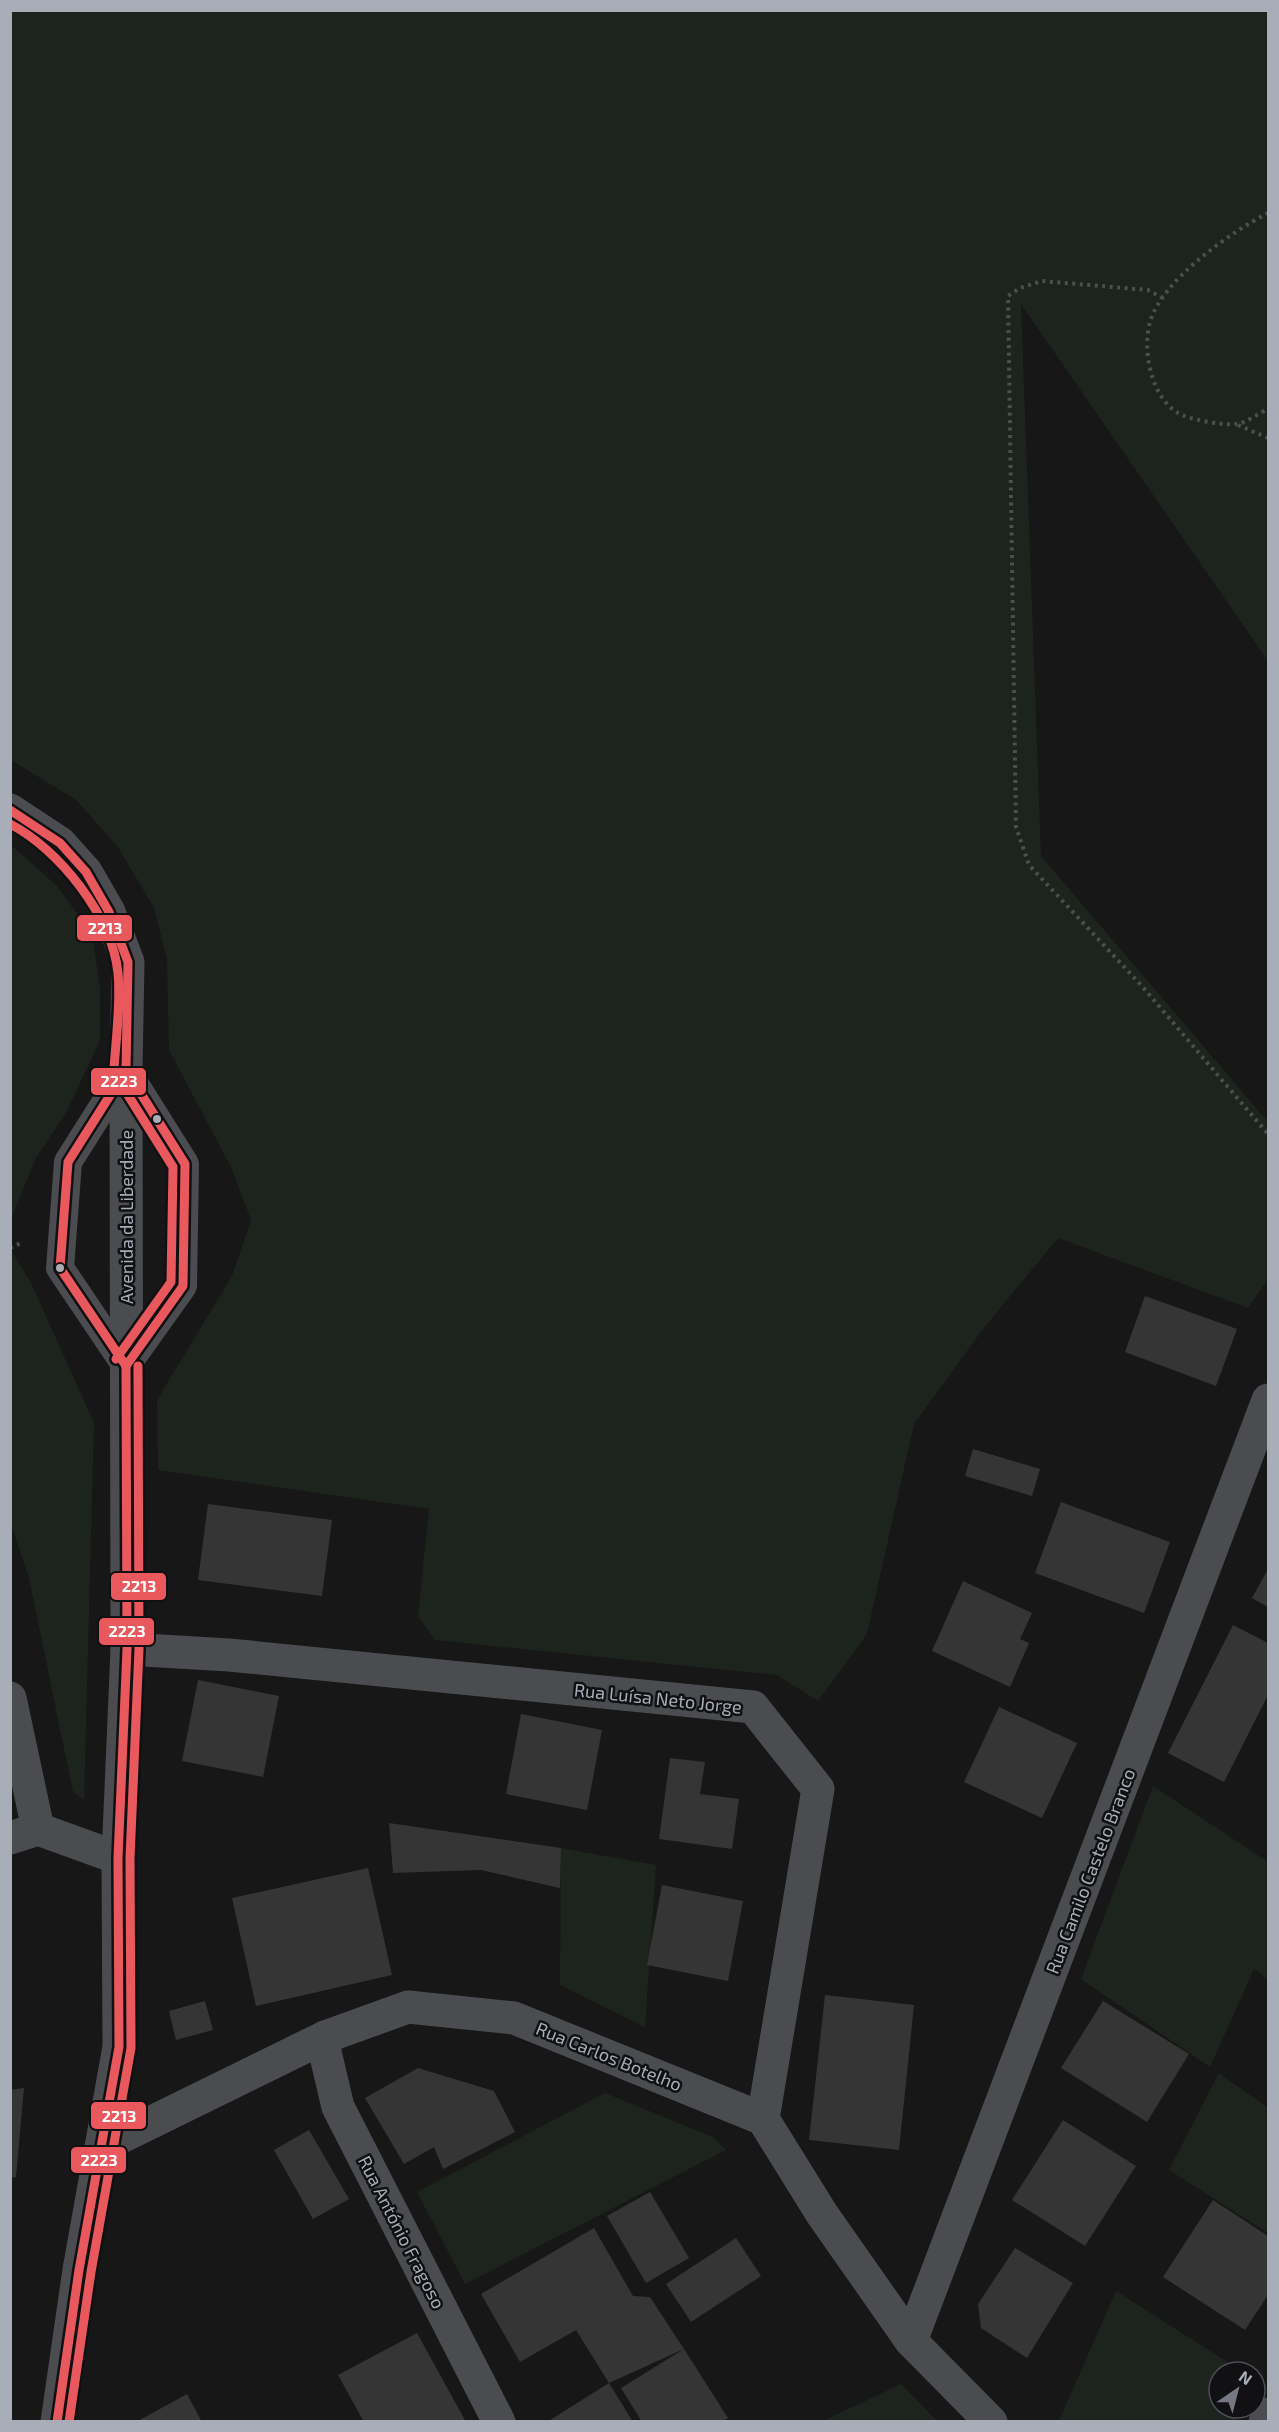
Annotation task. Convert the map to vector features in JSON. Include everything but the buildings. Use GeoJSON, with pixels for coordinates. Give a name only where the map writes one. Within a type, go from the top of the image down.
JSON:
{"type":"FeatureCollection","features":[{"type":"Feature","properties":{"kind":"street","name":"Avenida da Liberdade"},"geometry":{"type":"LineString","coordinates":[[10,810],[60,843],[86,872],[109,912],[128,962],[126,1070],[127,1649],[118,1858],[119,2047],[79,2270],[57,2421]]}},
{"type":"Feature","properties":{"kind":"street","name":"Rua Camilo Castelo Branco"},"geometry":{"type":"LineString","coordinates":[[911,2341],[1269,1401]]}},
{"type":"Feature","properties":{"kind":"street","name":"Rua Luísa Neto Jorge"},"geometry":{"type":"LineString","coordinates":[[127,1649],[229,1655],[753,1707],[818,1788],[763,2119]]}},
{"type":"Feature","properties":{"kind":"street"},"geometry":{"type":"LineString","coordinates":[[10,1698],[24,1833],[118,1858]]}},
{"type":"Feature","properties":{"kind":"street","name":"Rua Carlos Botelho"},"geometry":{"type":"LineString","coordinates":[[101,2147],[325,2037],[408,2007],[514,2018],[763,2119]]}},
{"type":"Feature","properties":{"kind":"street","name":"Rua António Fragoso"},"geometry":{"type":"LineString","coordinates":[[325,2037],[325,2052],[338,2107],[499,2421]]}},
{"type":"Feature","properties":{"kind":"street"},"geometry":{"type":"LineString","coordinates":[[763,2119],[822,2214],[911,2341],[991,2421]]}},
{"type":"Feature","properties":{"kind":"street"},"geometry":{"type":"LineString","coordinates":[[1265,2421],[1269,2414]]}},
{"type":"Feature","properties":{"kind":"lane"},"geometry":{"type":"LineString","coordinates":[[126,1070],[185,1164],[183,1286],[126,1366],[60,1268],[68,1162],[126,1070]]}},
{"type":"Feature","properties":{"kind":"path"},"geometry":{"type":"LineString","coordinates":[[1269,213],[1191,264],[1163,298],[1150,321],[1146,359],[1160,392],[1178,413],[1219,423],[1237,424],[1269,438]]}},
{"type":"Feature","properties":{"kind":"path"},"geometry":{"type":"LineString","coordinates":[[1163,298],[1148,290],[1042,280],[1020,288],[1008,296],[1016,828],[1029,865],[1141,985],[1269,1134]]}},
{"type":"Feature","properties":{"kind":"path"},"geometry":{"type":"LineString","coordinates":[[1237,424],[1269,409]]}},
{"type":"Feature","properties":{"kind":"shaded area"},"geometry":{"type":"Polygon","coordinates":[[[10,11],[1268,11],[1268,661],[1021,304],[1041,856],[1268,1122],[1268,1279],[1248,1308],[1058,1238],[983,1329],[914,1424],[867,1634],[818,1701],[777,1675],[435,1640],[418,1616],[429,1509],[158,1470],[157,1400],[232,1276],[251,1220],[231,1167],[169,1050],[167,959],[154,908],[118,847],[76,800],[11,760],[10,11]]]}},
{"type":"Feature","properties":{"kind":"shaded area"},"geometry":{"type":"Polygon","coordinates":[[[11,845],[57,886],[92,934],[100,987],[100,1040],[67,1111],[36,1158],[11,1219],[11,845]]]}},
{"type":"Feature","properties":{"kind":"shaded area"},"geometry":{"type":"Polygon","coordinates":[[[10,1249],[31,1283],[94,1423],[84,1800],[73,1792],[29,1578],[11,1524],[10,1249]]]}},
{"type":"Feature","properties":{"kind":"shaded area"},"geometry":{"type":"Polygon","coordinates":[[[1153,1786],[1268,1862],[1268,1979],[1254,1969],[1210,2067],[1081,1979],[1153,1786]]]}},
{"type":"Feature","properties":{"kind":"shaded area"},"geometry":{"type":"Polygon","coordinates":[[[561,1848],[656,1865],[645,2027],[560,1985],[561,1848]]]}},
{"type":"Feature","properties":{"kind":"shaded area"},"geometry":{"type":"Polygon","coordinates":[[[1219,2073],[1268,2108],[1268,2233],[1169,2170],[1219,2073]]]}},
{"type":"Feature","properties":{"kind":"shaded area"},"geometry":{"type":"Polygon","coordinates":[[[605,2093],[713,2137],[726,2150],[465,2284],[417,2192],[605,2093]]]}},
{"type":"Feature","properties":{"kind":"shaded area"},"geometry":{"type":"Polygon","coordinates":[[[1116,2291],[1224,2360],[1207,2360],[1207,2420],[1235,2420],[1235,2421],[1059,2421],[1116,2291]]]}},
{"type":"Feature","properties":{"kind":"shaded area"},"geometry":{"type":"Polygon","coordinates":[[[901,2384],[937,2421],[823,2421],[901,2384]]]}},
{"type":"Feature","properties":{"kind":"transit line","name":"2223"},"geometry":{"type":"LineString","coordinates":[[10,810],[60,843],[86,872],[109,912],[128,962],[126,1070],[68,1162],[60,1268],[126,1366]]}},
{"type":"Feature","properties":{"kind":"transit line","name":"2213"},"geometry":{"type":"LineString","coordinates":[[10,824],[47,850],[64,867],[94,907],[105,929],[114,951],[119,985],[114,1069]]}},
{"type":"Feature","properties":{"kind":"transit line","name":"2223"},"geometry":{"type":"LineString","coordinates":[[126,1070],[185,1164],[183,1286],[126,1366]]}},
{"type":"Feature","properties":{"kind":"transit line","name":"2213"},"geometry":{"type":"LineString","coordinates":[[116,1076],[173,1167],[171,1282],[116,1359]]}},
{"type":"Feature","properties":{"kind":"transit line","name":"2223"},"geometry":{"type":"LineString","coordinates":[[57,2422],[79,2270],[119,2047],[118,1858],[127,1649],[126,1366]]}},
{"type":"Feature","properties":{"kind":"transit line","name":"2213"},"geometry":{"type":"LineString","coordinates":[[69,2422],[91,2272],[131,2048],[130,1858],[139,1649],[138,1366]]}}]}
